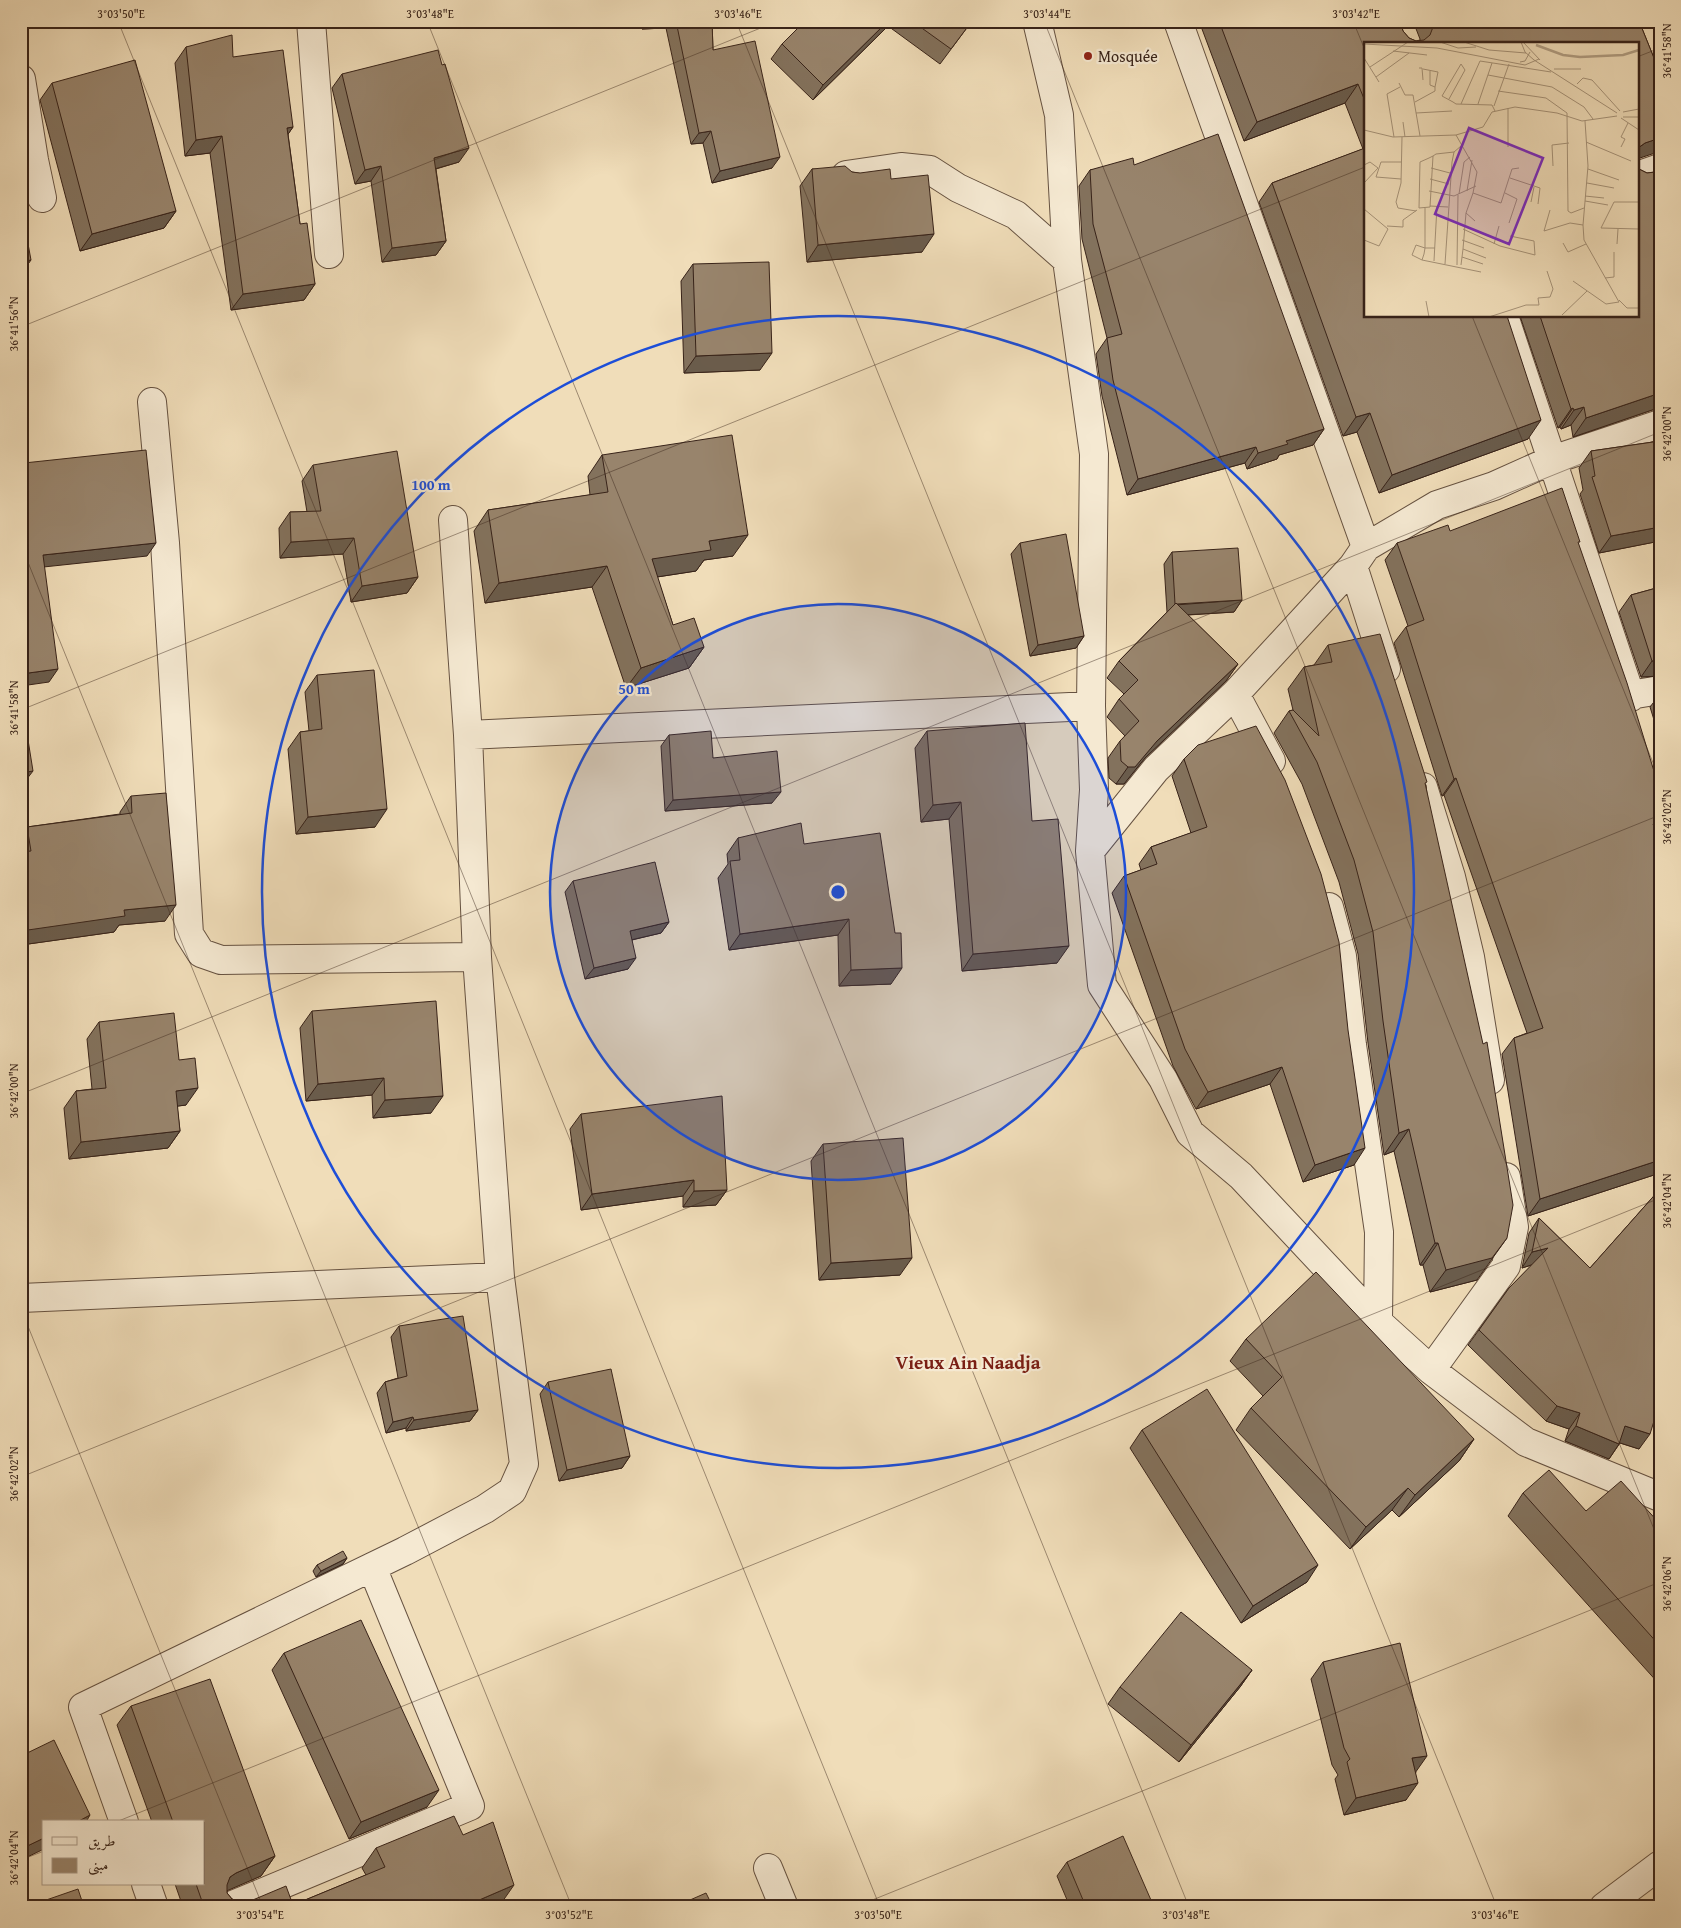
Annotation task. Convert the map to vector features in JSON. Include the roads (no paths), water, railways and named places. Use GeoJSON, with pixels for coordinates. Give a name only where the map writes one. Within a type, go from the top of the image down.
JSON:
{"type":"FeatureCollection","features":[{"type":"Feature","properties":{"kind":"street"},"geometry":{"type":"LineString","coordinates":[[311,21],[329,254]]}},
{"type":"Feature","properties":{"kind":"street"},"geometry":{"type":"LineString","coordinates":[[1037,21],[1059,115],[1066,260],[1094,454],[1091,706],[1094,790],[1090,851],[1102,985],[1163,1079],[1190,1133],[1241,1176],[1378,1322],[1431,1370],[1526,1442],[1660,1497]]}},
{"type":"Feature","properties":{"kind":"street"},"geometry":{"type":"LineString","coordinates":[[1178,21],[1360,557],[1392,689]]}},
{"type":"Feature","properties":{"kind":"street"},"geometry":{"type":"LineString","coordinates":[[21,79],[28,161],[42,198]]}},
{"type":"Feature","properties":{"kind":"street"},"geometry":{"type":"LineString","coordinates":[[846,175],[901,167],[930,170],[958,188],[1016,216],[1066,260]]}},
{"type":"Feature","properties":{"kind":"street"},"geometry":{"type":"LineString","coordinates":[[1638,176],[1660,168]]}},
{"type":"Feature","properties":{"kind":"street"},"geometry":{"type":"LineString","coordinates":[[1505,318],[1638,721]]}},
{"type":"Feature","properties":{"kind":"street"},"geometry":{"type":"LineString","coordinates":[[152,402],[165,543],[188,934],[201,953],[221,960],[478,957]]}},
{"type":"Feature","properties":{"kind":"street"},"geometry":{"type":"LineString","coordinates":[[1090,851],[1156,769],[1235,694],[1360,557],[1437,505],[1494,486],[1552,460],[1660,424]]}},
{"type":"Feature","properties":{"kind":"street"},"geometry":{"type":"LineString","coordinates":[[123,1820],[83,1707],[405,1551],[484,1509],[512,1491],[524,1464],[500,1277],[478,957],[468,735],[452,520]]}},
{"type":"Feature","properties":{"kind":"street"},"geometry":{"type":"LineString","coordinates":[[1630,695],[1660,690]]}},
{"type":"Feature","properties":{"kind":"street"},"geometry":{"type":"LineString","coordinates":[[1235,694],[1282,781]]}},
{"type":"Feature","properties":{"kind":"street"},"geometry":{"type":"LineString","coordinates":[[468,735],[1091,706]]}},
{"type":"Feature","properties":{"kind":"street"},"geometry":{"type":"LineString","coordinates":[[1416,764],[1452,877],[1468,948],[1494,1102]]}},
{"type":"Feature","properties":{"kind":"street"},"geometry":{"type":"LineString","coordinates":[[1324,886],[1342,956],[1378,1232],[1378,1322]]}},
{"type":"Feature","properties":{"kind":"street"},"geometry":{"type":"LineString","coordinates":[[1431,1370],[1506,1266],[1514,1227],[1501,1150]]}},
{"type":"Feature","properties":{"kind":"street"},"geometry":{"type":"LineString","coordinates":[[21,1298],[500,1277]]}},
{"type":"Feature","properties":{"kind":"street"},"geometry":{"type":"LineString","coordinates":[[228,1907],[470,1806],[372,1567]]}},
{"type":"Feature","properties":{"kind":"street"},"geometry":{"type":"LineString","coordinates":[[1604,1907],[1660,1865]]}},
{"type":"Feature","properties":{"kind":"street"},"geometry":{"type":"LineString","coordinates":[[768,1868],[784,1907]]}},
{"type":"Feature","properties":{"kind":"street"},"geometry":{"type":"LineString","coordinates":[[147,1886],[154,1907]]}},
{"type":"Feature","properties":{"kind":"place","name":"Mosquée"},"geometry":{"type":"Point","coordinates":[1088,56]}},
{"type":"Feature","properties":{"kind":"district","name":"Vieux Ain Naadja"},"geometry":{"type":"Point","coordinates":[968,1362]}}]}
